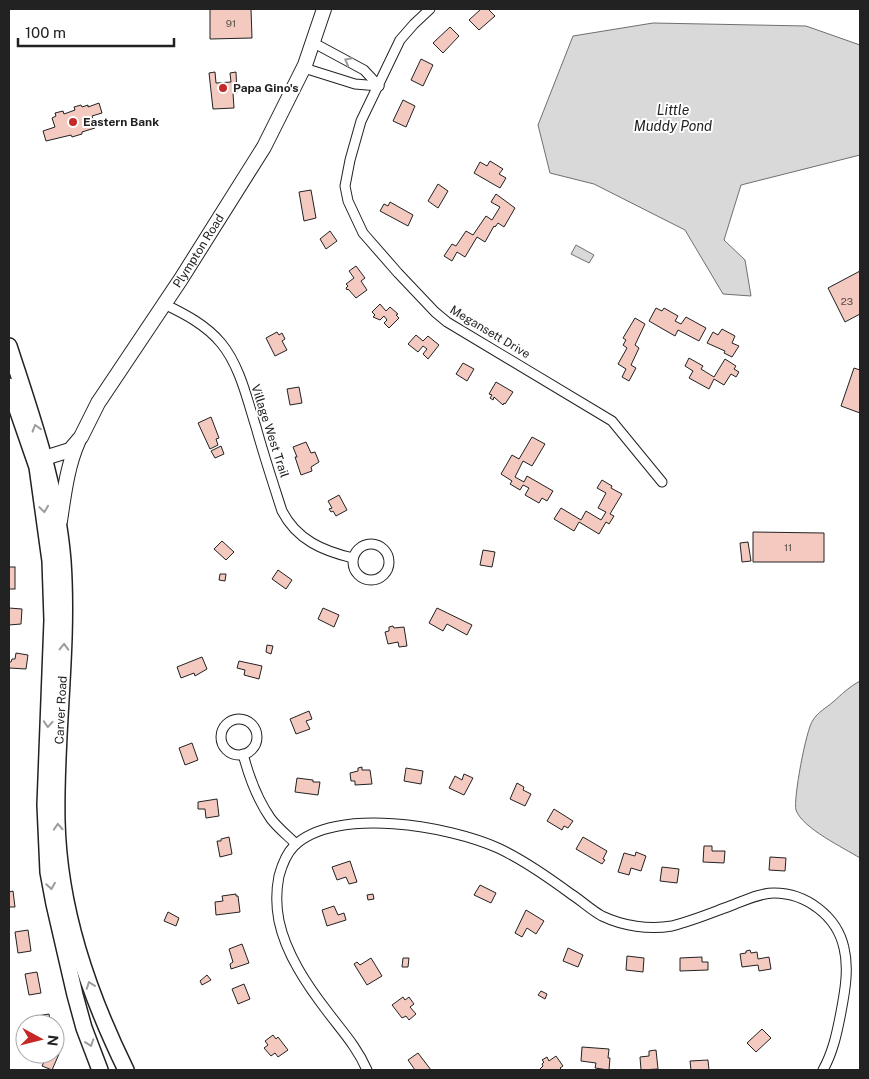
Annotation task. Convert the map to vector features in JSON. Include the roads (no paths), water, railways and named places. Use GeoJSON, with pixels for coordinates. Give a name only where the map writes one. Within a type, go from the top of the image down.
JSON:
{"type":"FeatureCollection","features":[{"type":"Feature","properties":{"kind":"highway","name":"Carver Road"},"geometry":{"type":"LineString","coordinates":[[9,346],[32,414],[40,460],[58,527],[64,587],[63,667],[57,790],[57,823],[62,875],[71,926],[86,974],[107,1029],[126,1070]]}},
{"type":"Feature","properties":{"kind":"highway","name":"Carver Road"},"geometry":{"type":"LineString","coordinates":[[9,386],[40,460],[40,484],[49,547],[52,600],[45,786],[47,857],[54,904],[75,995],[84,1028],[100,1070]]}},
{"type":"Feature","properties":{"kind":"main road","name":"Plympton Road"},"geometry":{"type":"LineString","coordinates":[[40,460],[70,450],[81,437],[98,403],[253,166],[304,68],[324,9]]}},
{"type":"Feature","properties":{"kind":"main road"},"geometry":{"type":"LineString","coordinates":[[58,527],[74,452],[81,437]]}},
{"type":"Feature","properties":{"kind":"street","name":"Megansett Drive"},"geometry":{"type":"LineString","coordinates":[[430,9],[400,40],[361,121],[346,173],[346,186],[348,201],[362,233],[410,286],[447,322],[612,420],[662,482]]}},
{"type":"Feature","properties":{"kind":"street"},"geometry":{"type":"LineString","coordinates":[[312,42],[364,70],[379,86]]}},
{"type":"Feature","properties":{"kind":"street"},"geometry":{"type":"LineString","coordinates":[[304,68],[355,84],[379,86]]}},
{"type":"Feature","properties":{"kind":"street","name":"Village West Trail"},"geometry":{"type":"LineString","coordinates":[[164,304],[189,316],[215,336],[227,351],[244,387],[279,500],[288,522],[302,536],[318,547],[335,554],[353,558]]}},
{"type":"Feature","properties":{"kind":"street"},"geometry":{"type":"LineString","coordinates":[[374,544],[382,547],[387,553],[388,568],[384,575],[378,579],[366,580],[356,574],[353,558],[356,551],[362,546],[374,544]]}},
{"type":"Feature","properties":{"kind":"street"},"geometry":{"type":"LineString","coordinates":[[238,719],[249,722],[256,732],[252,748],[243,754],[231,753],[223,745],[221,733],[224,727],[233,720],[238,719]]}},
{"type":"Feature","properties":{"kind":"street"},"geometry":{"type":"LineString","coordinates":[[243,754],[256,794],[272,820],[296,844]]}},
{"type":"Feature","properties":{"kind":"street"},"geometry":{"type":"LineString","coordinates":[[367,1070],[358,1050],[326,1011],[306,981],[283,936],[277,908],[278,882],[285,858],[296,844],[316,832],[330,828],[373,823],[415,826],[463,836],[497,847],[520,859],[601,915],[620,922],[646,927],[663,928],[682,923],[767,894],[788,894],[804,899],[817,907],[833,923],[845,949],[845,985],[838,1026],[832,1049],[823,1070]]}},
{"type":"Feature","properties":{"kind":"water","name":"Little Muddy Pond"},"geometry":{"type":"Polygon","coordinates":[[[653,23],[806,26],[860,45],[860,155],[741,185],[724,240],[745,260],[751,296],[723,294],[685,230],[594,184],[550,173],[538,125],[573,36],[653,23]]]}},
{"type":"Feature","properties":{"kind":"water"},"geometry":{"type":"Polygon","coordinates":[[[576,245],[594,255],[589,263],[571,254],[576,245]]]}},
{"type":"Feature","properties":{"kind":"water"},"geometry":{"type":"Polygon","coordinates":[[[860,681],[860,858],[806,824],[796,810],[796,804],[798,780],[804,750],[813,720],[820,712],[860,681]]]}},
{"type":"Feature","properties":{"kind":"place","name":"Papa Gino's"},"geometry":{"type":"Point","coordinates":[223,88]}},
{"type":"Feature","properties":{"kind":"place","name":"Eastern Bank"},"geometry":{"type":"Point","coordinates":[73,122]}}]}
